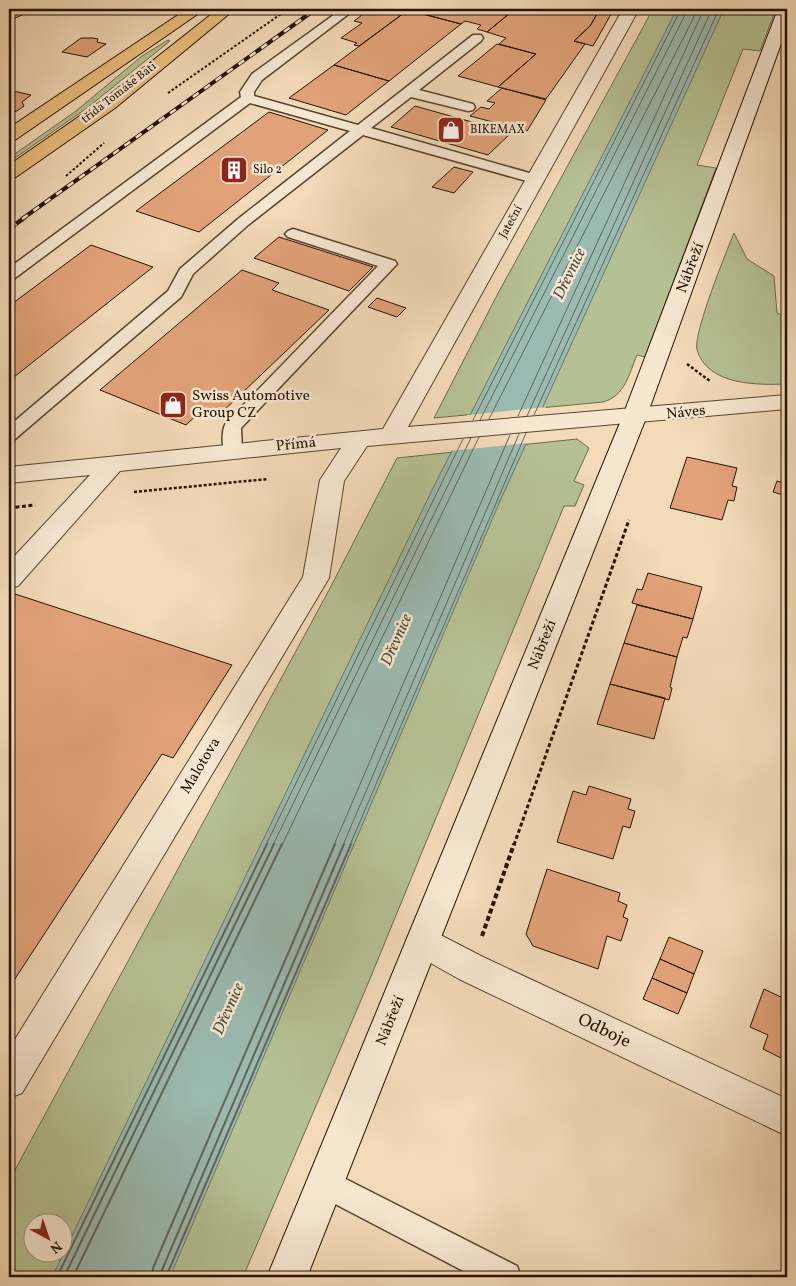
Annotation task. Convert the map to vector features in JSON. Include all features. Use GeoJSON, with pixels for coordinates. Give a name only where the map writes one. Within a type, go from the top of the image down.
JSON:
{"type":"FeatureCollection","features":[{"type":"Feature","properties":{"kind":"main road","name":"třída Tomáše Bati"},"geometry":{"type":"LineString","coordinates":[[9,136],[197,9]]}},
{"type":"Feature","properties":{"kind":"main road","name":"třída Tomáše Bati"},"geometry":{"type":"LineString","coordinates":[[9,173],[109,104],[227,9]]}},
{"type":"Feature","properties":{"kind":"street","name":"Jateční"},"geometry":{"type":"LineString","coordinates":[[391,436],[631,9]]}},
{"type":"Feature","properties":{"kind":"street","name":"Nábřeží"},"geometry":{"type":"LineString","coordinates":[[287,1277],[634,418],[786,9]]}},
{"type":"Feature","properties":{"kind":"street","name":"Náves"},"geometry":{"type":"LineString","coordinates":[[584,419],[634,418],[787,402]]}},
{"type":"Feature","properties":{"kind":"street","name":"Přímá"},"geometry":{"type":"LineString","coordinates":[[9,475],[421,433],[584,419]]}},
{"type":"Feature","properties":{"kind":"street","name":"Malotova"},"geometry":{"type":"LineString","coordinates":[[9,1081],[316,578],[332,480],[360,439]]}},
{"type":"Feature","properties":{"kind":"street"},"geometry":{"type":"LineString","coordinates":[[9,579],[113,464]]}},
{"type":"Feature","properties":{"kind":"street","name":"Odboje"},"geometry":{"type":"LineString","coordinates":[[423,942],[471,968],[787,1118]]}},
{"type":"Feature","properties":{"kind":"lane"},"geometry":{"type":"LineString","coordinates":[[248,98],[247,92],[257,77],[349,9]]}},
{"type":"Feature","properties":{"kind":"lane"},"geometry":{"type":"LineString","coordinates":[[9,435],[175,294],[186,272],[243,222],[477,38]]}},
{"type":"Feature","properties":{"kind":"lane"},"geometry":{"type":"LineString","coordinates":[[409,92],[468,107]]}},
{"type":"Feature","properties":{"kind":"lane"},"geometry":{"type":"LineString","coordinates":[[248,98],[535,179]]}},
{"type":"Feature","properties":{"kind":"lane"},"geometry":{"type":"LineString","coordinates":[[9,275],[248,98]]}},
{"type":"Feature","properties":{"kind":"lane"},"geometry":{"type":"LineString","coordinates":[[233,452],[232,427],[389,264],[293,234]]}},
{"type":"Feature","properties":{"kind":"lane"},"geometry":{"type":"LineString","coordinates":[[326,1184],[506,1277]]}},
{"type":"Feature","properties":{"kind":"path"},"geometry":{"type":"LineString","coordinates":[[166,94],[288,9]]}},
{"type":"Feature","properties":{"kind":"path"},"geometry":{"type":"LineString","coordinates":[[66,176],[106,140]]}},
{"type":"Feature","properties":{"kind":"path"},"geometry":{"type":"LineString","coordinates":[[685,356],[686,364],[706,380],[714,382]]}},
{"type":"Feature","properties":{"kind":"path"},"geometry":{"type":"LineString","coordinates":[[134,492],[268,479]]}},
{"type":"Feature","properties":{"kind":"path"},"geometry":{"type":"LineString","coordinates":[[9,508],[43,504]]}},
{"type":"Feature","properties":{"kind":"path"},"geometry":{"type":"LineString","coordinates":[[471,968],[631,516]]}},
{"type":"Feature","properties":{"kind":"green space"},"geometry":{"type":"Polygon","coordinates":[[[653,9],[776,9],[760,51],[743,49],[697,165],[716,168],[645,357],[637,355],[629,377],[621,390],[603,402],[434,418],[495,299],[653,9]]]}},
{"type":"Feature","properties":{"kind":"green space"},"geometry":{"type":"Polygon","coordinates":[[[168,40],[170,41],[87,108],[9,162],[9,158],[76,111],[142,56],[168,40]]]}},
{"type":"Feature","properties":{"kind":"green space"},"geometry":{"type":"Polygon","coordinates":[[[734,233],[747,259],[774,276],[777,313],[787,317],[787,384],[749,383],[723,377],[712,371],[703,362],[697,350],[697,341],[705,311],[734,233]]]}},
{"type":"Feature","properties":{"kind":"green space"},"geometry":{"type":"Polygon","coordinates":[[[577,439],[589,448],[574,481],[584,485],[575,506],[564,506],[367,986],[243,1277],[9,1277],[9,1181],[329,590],[397,458],[577,439]]]}},
{"type":"Feature","properties":{"kind":"water","name":"Dřevnice"},"geometry":{"type":"Polygon","coordinates":[[[677,9],[724,9],[500,501],[170,1277],[52,1277],[58,1264],[72,1264],[72,1236],[434,486],[677,9]]]}},
{"type":"Feature","properties":{"kind":"pier"},"geometry":{"type":"Polygon","coordinates":[[[546,407],[529,443],[448,451],[467,415],[546,407]]]}},
{"type":"Feature","properties":{"kind":"building"},"geometry":{"type":"Polygon","coordinates":[[[10,9],[24,14],[9,21],[10,9]]]}},
{"type":"Feature","properties":{"kind":"building"},"geometry":{"type":"Polygon","coordinates":[[[370,9],[408,10],[359,46],[354,45],[357,43],[341,38],[362,23],[354,21],[370,9]]]}},
{"type":"Feature","properties":{"kind":"building"},"geometry":{"type":"Polygon","coordinates":[[[403,9],[501,9],[510,13],[487,32],[477,29],[481,25],[465,21],[461,24],[403,9]]]}},
{"type":"Feature","properties":{"kind":"building"},"geometry":{"type":"Polygon","coordinates":[[[501,9],[600,9],[590,26],[574,41],[585,44],[546,99],[498,87],[536,54],[499,44],[506,38],[487,32],[510,13],[501,9]]]}},
{"type":"Feature","properties":{"kind":"building"},"geometry":{"type":"Polygon","coordinates":[[[600,9],[614,9],[593,46],[574,41],[590,26],[600,9]]]}},
{"type":"Feature","properties":{"kind":"building"},"geometry":{"type":"Polygon","coordinates":[[[408,10],[461,24],[389,81],[334,65],[408,10]]]}},
{"type":"Feature","properties":{"kind":"building"},"geometry":{"type":"Polygon","coordinates":[[[81,38],[98,39],[97,42],[106,44],[87,57],[62,52],[81,38]]]}},
{"type":"Feature","properties":{"kind":"building"},"geometry":{"type":"Polygon","coordinates":[[[497,44],[536,54],[498,87],[458,76],[497,44]]]}},
{"type":"Feature","properties":{"kind":"building"},"geometry":{"type":"Polygon","coordinates":[[[334,65],[389,81],[346,115],[289,98],[334,65]]]}},
{"type":"Feature","properties":{"kind":"building"},"geometry":{"type":"Polygon","coordinates":[[[502,88],[546,100],[527,131],[470,116],[481,107],[489,109],[495,103],[487,101],[502,88]]]}},
{"type":"Feature","properties":{"kind":"building"},"geometry":{"type":"Polygon","coordinates":[[[9,90],[31,95],[22,102],[24,106],[17,111],[9,113],[9,90]]]}},
{"type":"Feature","properties":{"kind":"building","name":"BIKEMAX"},"geometry":{"type":"Polygon","coordinates":[[[415,106],[511,133],[488,155],[391,127],[415,106]]]}},
{"type":"Feature","properties":{"kind":"building","name":"Silo 2"},"geometry":{"type":"Polygon","coordinates":[[[269,112],[328,130],[199,232],[136,211],[269,112]]]}},
{"type":"Feature","properties":{"kind":"building"},"geometry":{"type":"Polygon","coordinates":[[[454,167],[473,172],[454,193],[432,187],[454,167]]]}},
{"type":"Feature","properties":{"kind":"building"},"geometry":{"type":"Polygon","coordinates":[[[279,237],[373,267],[349,291],[254,258],[279,237]]]}},
{"type":"Feature","properties":{"kind":"building"},"geometry":{"type":"Polygon","coordinates":[[[91,245],[153,267],[9,381],[9,306],[91,245]]]}},
{"type":"Feature","properties":{"kind":"building"},"geometry":{"type":"Polygon","coordinates":[[[242,270],[279,283],[272,290],[329,310],[218,416],[202,410],[186,425],[100,390],[242,270]]]}},
{"type":"Feature","properties":{"kind":"building"},"geometry":{"type":"Polygon","coordinates":[[[377,298],[406,308],[397,317],[368,307],[377,298]]]}},
{"type":"Feature","properties":{"kind":"building"},"geometry":{"type":"Polygon","coordinates":[[[687,457],[737,468],[732,486],[737,487],[734,501],[728,500],[722,520],[670,508],[687,457]]]}},
{"type":"Feature","properties":{"kind":"building"},"geometry":{"type":"Polygon","coordinates":[[[777,481],[786,484],[783,495],[773,492],[777,481]]]}},
{"type":"Feature","properties":{"kind":"building"},"geometry":{"type":"Polygon","coordinates":[[[648,573],[702,587],[693,619],[632,603],[637,589],[642,590],[648,573]]]}},
{"type":"Feature","properties":{"kind":"building"},"geometry":{"type":"Polygon","coordinates":[[[9,592],[232,665],[173,758],[162,754],[9,988],[9,592]]]}},
{"type":"Feature","properties":{"kind":"building"},"geometry":{"type":"Polygon","coordinates":[[[637,605],[693,619],[687,638],[683,637],[677,657],[624,643],[637,605]]]}},
{"type":"Feature","properties":{"kind":"building"},"geometry":{"type":"Polygon","coordinates":[[[624,643],[677,657],[669,700],[610,684],[624,643]]]}},
{"type":"Feature","properties":{"kind":"building"},"geometry":{"type":"Polygon","coordinates":[[[610,684],[665,698],[654,739],[597,724],[610,684]]]}},
{"type":"Feature","properties":{"kind":"building"},"geometry":{"type":"Polygon","coordinates":[[[589,786],[631,799],[628,809],[635,811],[630,828],[623,826],[613,859],[557,842],[573,791],[586,795],[589,786]]]}},
{"type":"Feature","properties":{"kind":"building"},"geometry":{"type":"Polygon","coordinates":[[[547,869],[620,893],[618,901],[627,905],[623,917],[628,919],[621,941],[607,936],[598,969],[533,946],[526,934],[547,869]]]}},
{"type":"Feature","properties":{"kind":"building"},"geometry":{"type":"Polygon","coordinates":[[[669,937],[703,951],[694,974],[660,959],[669,937]]]}},
{"type":"Feature","properties":{"kind":"building"},"geometry":{"type":"Polygon","coordinates":[[[660,959],[694,974],[687,993],[652,978],[660,959]]]}},
{"type":"Feature","properties":{"kind":"building"},"geometry":{"type":"Polygon","coordinates":[[[652,978],[687,993],[678,1014],[643,999],[652,978]]]}},
{"type":"Feature","properties":{"kind":"building"},"geometry":{"type":"Polygon","coordinates":[[[764,989],[787,1000],[787,1061],[763,1049],[768,1035],[750,1027],[764,989]]]}},
{"type":"Feature","properties":{"kind":"railway"},"geometry":{"type":"LineString","coordinates":[[22,219],[316,9]]}},
{"type":"Feature","properties":{"kind":"railway"},"geometry":{"type":"LineString","coordinates":[[9,229],[24,218]]}},
{"type":"Feature","properties":{"kind":"place","name":"BIKEMAX"},"geometry":{"type":"Point","coordinates":[451,130]}},
{"type":"Feature","properties":{"kind":"place","name":"Silo 2"},"geometry":{"type":"Point","coordinates":[234,170]}},
{"type":"Feature","properties":{"kind":"place","name":"Swiss Automotive Group CZ"},"geometry":{"type":"Point","coordinates":[173,405]}}]}
